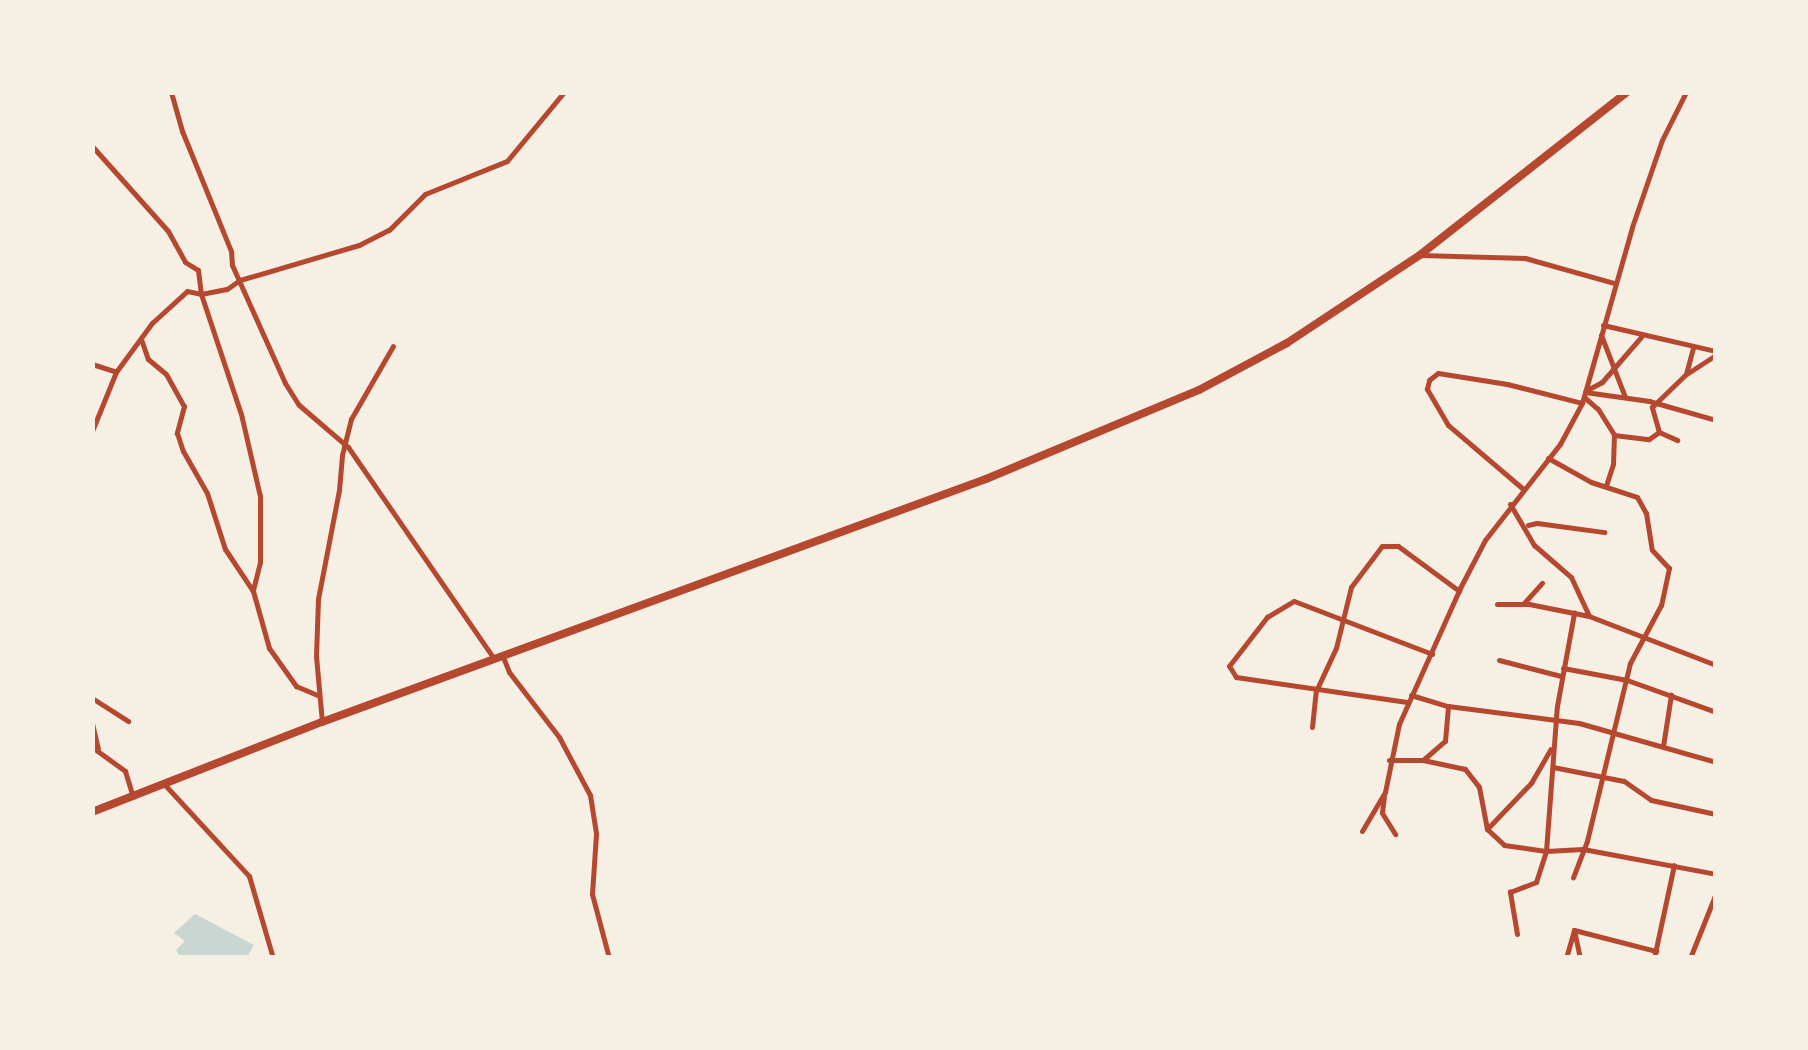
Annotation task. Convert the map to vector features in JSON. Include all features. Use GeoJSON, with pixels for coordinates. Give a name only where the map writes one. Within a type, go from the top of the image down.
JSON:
{"type":"FeatureCollection","features":[{"type":"Feature","properties":{"kind":"highway"},"geometry":{"type":"LineString","coordinates":[[92,812],[322,722],[986,479],[1199,390],[1287,343],[1420,255],[1627,92]]}},
{"type":"Feature","properties":{"kind":"street"},"geometry":{"type":"LineString","coordinates":[[171,92],[182,131],[217,211],[240,280],[286,383],[300,405],[346,444],[508,672],[559,737],[590,795],[596,834],[592,894],[609,958]]}},
{"type":"Feature","properties":{"kind":"street"},"geometry":{"type":"LineString","coordinates":[[92,431],[116,372],[140,339],[186,291],[201,294],[227,289],[240,280],[313,261],[389,230],[425,194],[507,160],[564,92]]}},
{"type":"Feature","properties":{"kind":"street"},"geometry":{"type":"LineString","coordinates":[[1395,834],[1382,813],[1389,760],[1407,702],[1459,591],[1510,504],[1548,458],[1583,397],[1614,284],[1662,140],[1686,92]]}},
{"type":"Feature","properties":{"kind":"street"},"geometry":{"type":"LineString","coordinates":[[92,146],[168,231],[184,262],[198,270],[201,294],[241,414],[260,496],[260,562],[252,591]]}},
{"type":"Feature","properties":{"kind":"street"},"geometry":{"type":"LineString","coordinates":[[1420,255],[1526,258],[1614,284]]}},
{"type":"Feature","properties":{"kind":"street"},"geometry":{"type":"LineString","coordinates":[[1603,325],[1716,353]]}},
{"type":"Feature","properties":{"kind":"street"},"geometry":{"type":"LineString","coordinates":[[1601,334],[1625,396]]}},
{"type":"Feature","properties":{"kind":"street"},"geometry":{"type":"LineString","coordinates":[[1583,397],[1613,370],[1641,336]]}},
{"type":"Feature","properties":{"kind":"street"},"geometry":{"type":"LineString","coordinates":[[140,339],[148,359],[166,374],[184,406],[177,433],[190,470],[208,493],[225,549],[252,591],[260,626],[276,662],[296,686],[319,696]]}},
{"type":"Feature","properties":{"kind":"street"},"geometry":{"type":"LineString","coordinates":[[322,722],[318,599],[346,444],[357,407],[393,346]]}},
{"type":"Feature","properties":{"kind":"street"},"geometry":{"type":"LineString","coordinates":[[1686,374],[1693,347]]}},
{"type":"Feature","properties":{"kind":"street"},"geometry":{"type":"LineString","coordinates":[[1677,440],[1659,432],[1652,416],[1655,402],[1716,353]]}},
{"type":"Feature","properties":{"kind":"street"},"geometry":{"type":"LineString","coordinates":[[92,364],[116,372]]}},
{"type":"Feature","properties":{"kind":"street"},"geometry":{"type":"LineString","coordinates":[[1522,488],[1448,425],[1427,389],[1429,380],[1438,372],[1583,397],[1625,396],[1716,420]]}},
{"type":"Feature","properties":{"kind":"street"},"geometry":{"type":"LineString","coordinates":[[1583,397],[1598,408],[1614,435],[1613,464],[1606,486]]}},
{"type":"Feature","properties":{"kind":"street"},"geometry":{"type":"LineString","coordinates":[[1614,435],[1649,439],[1659,432]]}},
{"type":"Feature","properties":{"kind":"street"},"geometry":{"type":"LineString","coordinates":[[1548,458],[1637,497],[1646,513],[1652,550],[1670,568],[1668,585],[1646,636],[1636,648],[1610,730],[1584,849],[1573,876]]}},
{"type":"Feature","properties":{"kind":"street"},"geometry":{"type":"LineString","coordinates":[[1510,504],[1534,545],[1571,577],[1589,616]]}},
{"type":"Feature","properties":{"kind":"street"},"geometry":{"type":"LineString","coordinates":[[1526,526],[1537,522],[1604,532]]}},
{"type":"Feature","properties":{"kind":"street"},"geometry":{"type":"LineString","coordinates":[[1312,727],[1316,691],[1346,619],[1352,587],[1367,562],[1391,543],[1459,591]]}},
{"type":"Feature","properties":{"kind":"street"},"geometry":{"type":"LineString","coordinates":[[1524,604],[1542,583]]}},
{"type":"Feature","properties":{"kind":"street"},"geometry":{"type":"LineString","coordinates":[[1407,702],[1236,677],[1229,666],[1267,618],[1284,604],[1307,604],[1432,654]]}},
{"type":"Feature","properties":{"kind":"street"},"geometry":{"type":"LineString","coordinates":[[1497,604],[1524,604],[1589,616],[1716,665]]}},
{"type":"Feature","properties":{"kind":"street"},"geometry":{"type":"LineString","coordinates":[[1517,934],[1510,892],[1536,882],[1546,851],[1556,718],[1574,613]]}},
{"type":"Feature","properties":{"kind":"street"},"geometry":{"type":"LineString","coordinates":[[1499,660],[1627,680],[1716,712]]}},
{"type":"Feature","properties":{"kind":"street"},"geometry":{"type":"LineString","coordinates":[[1663,746],[1670,694]]}},
{"type":"Feature","properties":{"kind":"street"},"geometry":{"type":"LineString","coordinates":[[1411,695],[1448,706],[1556,718],[1716,762]]}},
{"type":"Feature","properties":{"kind":"street"},"geometry":{"type":"LineString","coordinates":[[92,698],[128,720]]}},
{"type":"Feature","properties":{"kind":"street"},"geometry":{"type":"LineString","coordinates":[[1423,760],[1445,740],[1448,706]]}},
{"type":"Feature","properties":{"kind":"street"},"geometry":{"type":"LineString","coordinates":[[92,723],[100,740],[95,748],[125,771],[133,797]]}},
{"type":"Feature","properties":{"kind":"street"},"geometry":{"type":"LineString","coordinates":[[1487,829],[1531,783],[1553,747]]}},
{"type":"Feature","properties":{"kind":"street"},"geometry":{"type":"LineString","coordinates":[[1389,760],[1423,760],[1465,769],[1474,779],[1487,829],[1504,845],[1546,851],[1584,849],[1716,874]]}},
{"type":"Feature","properties":{"kind":"street"},"geometry":{"type":"LineString","coordinates":[[1553,767],[1624,781],[1652,800],[1716,814]]}},
{"type":"Feature","properties":{"kind":"street"},"geometry":{"type":"LineString","coordinates":[[164,785],[249,876],[273,958]]}},
{"type":"Feature","properties":{"kind":"street"},"geometry":{"type":"LineString","coordinates":[[1362,831],[1385,792]]}},
{"type":"Feature","properties":{"kind":"street"},"geometry":{"type":"LineString","coordinates":[[1574,930],[1655,954],[1674,865]]}},
{"type":"Feature","properties":{"kind":"street"},"geometry":{"type":"LineString","coordinates":[[1690,958],[1716,893]]}},
{"type":"Feature","properties":{"kind":"street"},"geometry":{"type":"LineString","coordinates":[[1566,958],[1574,930]]}},
{"type":"Feature","properties":{"kind":"street"},"geometry":{"type":"LineString","coordinates":[[1574,930],[1580,958]]}},
{"type":"Feature","properties":{"kind":"shaded area"},"geometry":{"type":"Polygon","coordinates":[[[195,914],[254,945],[247,957],[180,957],[176,950],[185,941],[174,933],[195,914]]]}}]}
